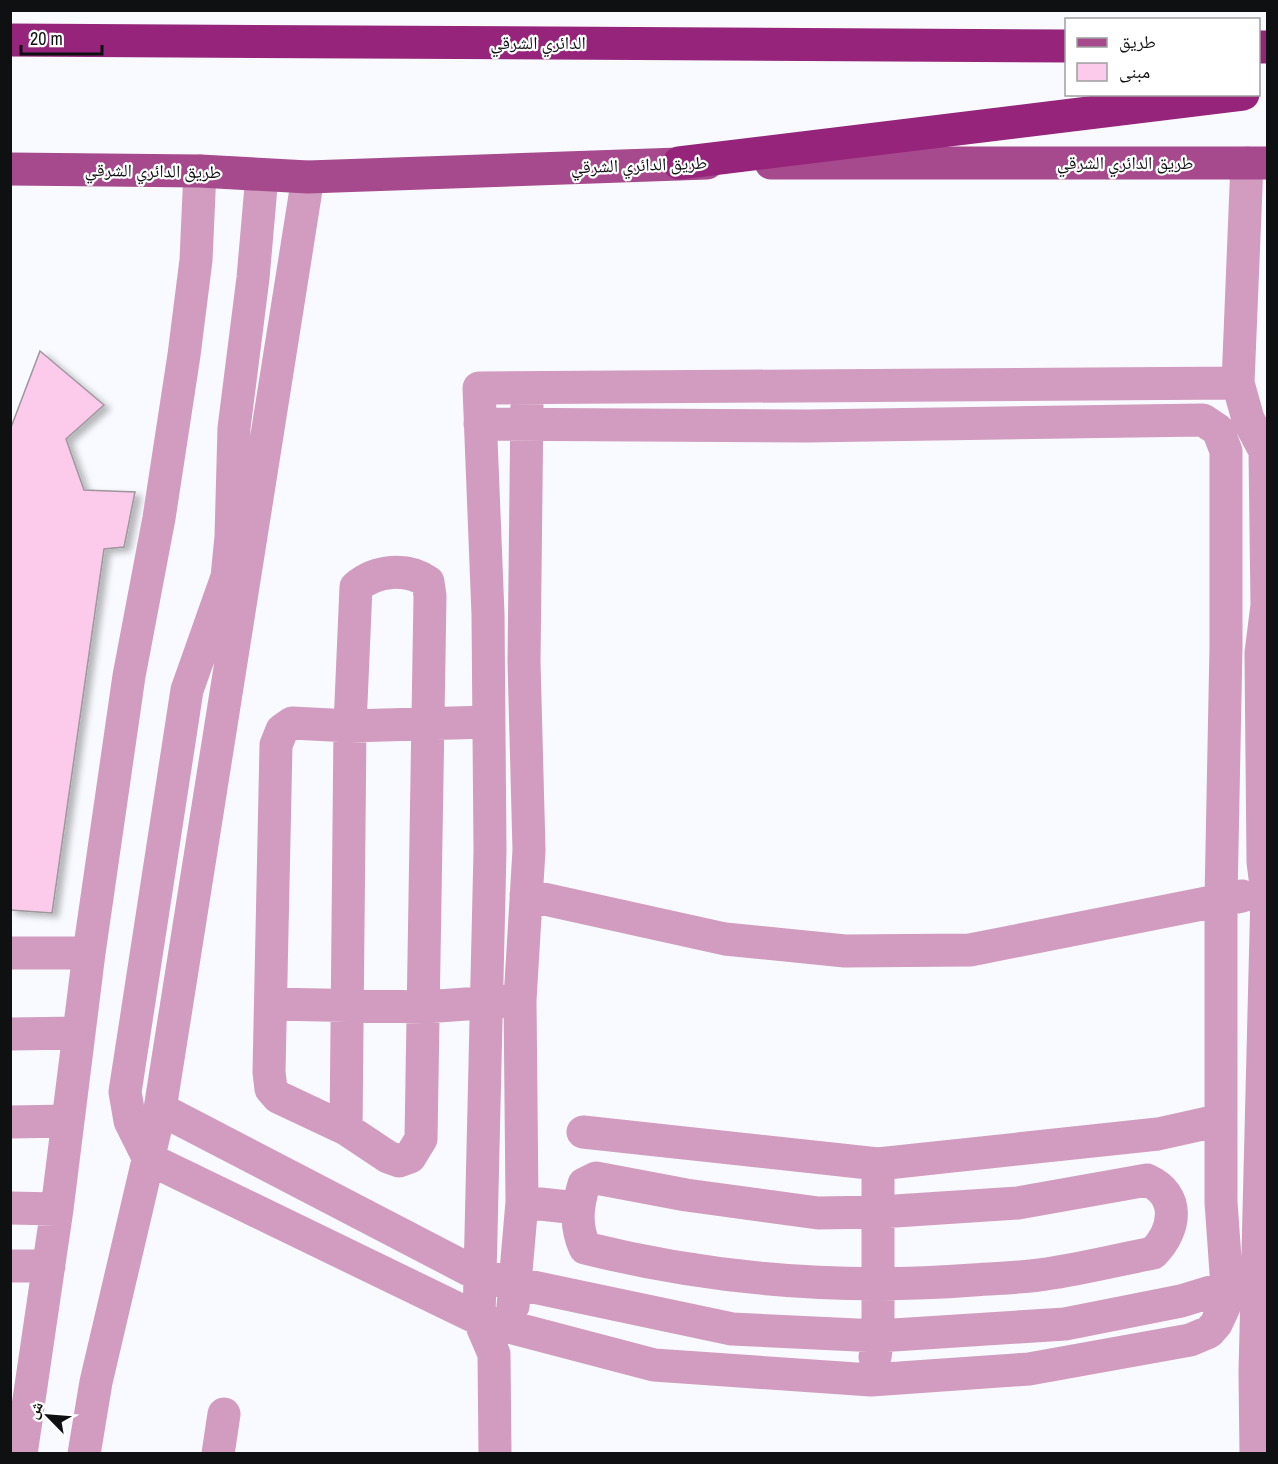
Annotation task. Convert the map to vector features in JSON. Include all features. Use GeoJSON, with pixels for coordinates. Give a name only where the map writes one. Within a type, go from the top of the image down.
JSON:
{"type":"FeatureCollection","features":[{"type":"Feature","properties":{"kind":"highway","name":"الدائري الشرقي"},"geometry":{"type":"LineString","coordinates":[[10,40],[1065,46]]}},
{"type":"Feature","properties":{"kind":"highway"},"geometry":{"type":"LineString","coordinates":[[679,163],[1227,96]]}},
{"type":"Feature","properties":{"kind":"main road","name":"طريق الدائري الشرقي"},"geometry":{"type":"LineString","coordinates":[[10,169],[200,171],[308,177],[679,163],[1257,163]]}},
{"type":"Feature","properties":{"kind":"lane"},"geometry":{"type":"LineString","coordinates":[[262,175],[234,428],[232,526],[227,577],[187,690],[126,1092],[130,1121],[149,1159],[478,1319],[502,1341],[654,1365],[871,1380],[1029,1369],[1190,1340],[1209,1332],[1216,1324],[1224,1307],[1251,1283],[1267,893],[1263,862],[1261,653],[1268,605],[1265,451],[1248,419],[1238,383],[1257,163]]}},
{"type":"Feature","properties":{"kind":"lane"},"geometry":{"type":"LineString","coordinates":[[21,1454],[57,1209],[88,953],[129,676],[159,518],[184,355],[196,260],[200,171]]}},
{"type":"Feature","properties":{"kind":"lane"},"geometry":{"type":"LineString","coordinates":[[84,1454],[96,1382],[160,1109],[308,177]]}},
{"type":"Feature","properties":{"kind":"lane"},"geometry":{"type":"LineString","coordinates":[[478,1319],[481,1276],[490,851],[487,722],[488,614],[479,388],[1238,383]]}},
{"type":"Feature","properties":{"kind":"lane"},"geometry":{"type":"LineString","coordinates":[[495,1454],[502,1341],[516,1284],[522,1202],[520,1016],[529,850],[524,662],[527,387]]}},
{"type":"Feature","properties":{"kind":"lane"},"geometry":{"type":"LineString","coordinates":[[480,424],[807,426],[1203,420],[1218,430],[1226,451],[1226,646],[1221,899],[1221,1202],[1251,1283],[1263,1328],[1255,1372],[1256,1454]]}},
{"type":"Feature","properties":{"kind":"lane"},"geometry":{"type":"LineString","coordinates":[[346,1129],[350,726],[356,587],[375,576],[404,572],[418,575],[428,582],[430,722],[421,1139],[410,1157],[399,1161],[388,1157],[346,1129],[278,1097],[272,1089],[269,1072],[276,745],[282,730],[292,723],[350,726],[430,722],[487,722]]}},
{"type":"Feature","properties":{"kind":"lane"},"geometry":{"type":"LineString","coordinates":[[488,614],[525,613]]}},
{"type":"Feature","properties":{"kind":"lane"},"geometry":{"type":"LineString","coordinates":[[489,666],[524,662]]}},
{"type":"Feature","properties":{"kind":"lane"},"geometry":{"type":"LineString","coordinates":[[490,851],[529,850]]}},
{"type":"Feature","properties":{"kind":"lane"},"geometry":{"type":"LineString","coordinates":[[526,896],[725,939],[845,951],[970,950],[1221,899],[1267,893]]}},
{"type":"Feature","properties":{"kind":"lane"},"geometry":{"type":"LineString","coordinates":[[10,953],[88,953]]}},
{"type":"Feature","properties":{"kind":"lane"},"geometry":{"type":"LineString","coordinates":[[271,1004],[425,1006],[485,1017],[520,1016]]}},
{"type":"Feature","properties":{"kind":"lane"},"geometry":{"type":"LineString","coordinates":[[10,1034],[79,1033]]}},
{"type":"Feature","properties":{"kind":"lane"},"geometry":{"type":"LineString","coordinates":[[160,1109],[481,1276],[732,1329],[878,1336],[1065,1324],[1181,1301],[1251,1283]]}},
{"type":"Feature","properties":{"kind":"lane"},"geometry":{"type":"LineString","coordinates":[[583,1132],[878,1164],[1158,1134],[1221,1120]]}},
{"type":"Feature","properties":{"kind":"lane"},"geometry":{"type":"LineString","coordinates":[[10,1122],[68,1121]]}},
{"type":"Feature","properties":{"kind":"lane"},"geometry":{"type":"LineString","coordinates":[[871,1380],[878,1336],[878,1164]]}},
{"type":"Feature","properties":{"kind":"lane"},"geometry":{"type":"LineString","coordinates":[[596,1178],[686,1195],[818,1213],[879,1212],[1018,1203],[1147,1180],[1161,1186],[1172,1208],[1170,1225],[1164,1242],[1153,1253],[1045,1274],[878,1284],[804,1283],[758,1279],[713,1274],[624,1258],[585,1248],[579,1236],[577,1208],[584,1184],[596,1178]]}},
{"type":"Feature","properties":{"kind":"lane"},"geometry":{"type":"LineString","coordinates":[[522,1202],[577,1208]]}},
{"type":"Feature","properties":{"kind":"lane"},"geometry":{"type":"LineString","coordinates":[[1172,1208],[1221,1202]]}},
{"type":"Feature","properties":{"kind":"lane"},"geometry":{"type":"LineString","coordinates":[[10,1208],[57,1209]]}},
{"type":"Feature","properties":{"kind":"lane"},"geometry":{"type":"LineString","coordinates":[[10,1266],[49,1266]]}},
{"type":"Feature","properties":{"kind":"lane"},"geometry":{"type":"LineString","coordinates":[[1181,1301],[1190,1340]]}},
{"type":"Feature","properties":{"kind":"lane"},"geometry":{"type":"LineString","coordinates":[[218,1454],[224,1414]]}},
{"type":"Feature","properties":{"kind":"building"},"geometry":{"type":"Polygon","coordinates":[[[40,351],[104,405],[66,439],[84,490],[135,492],[124,547],[104,549],[52,913],[10,910],[10,430],[40,351]]]}}]}
